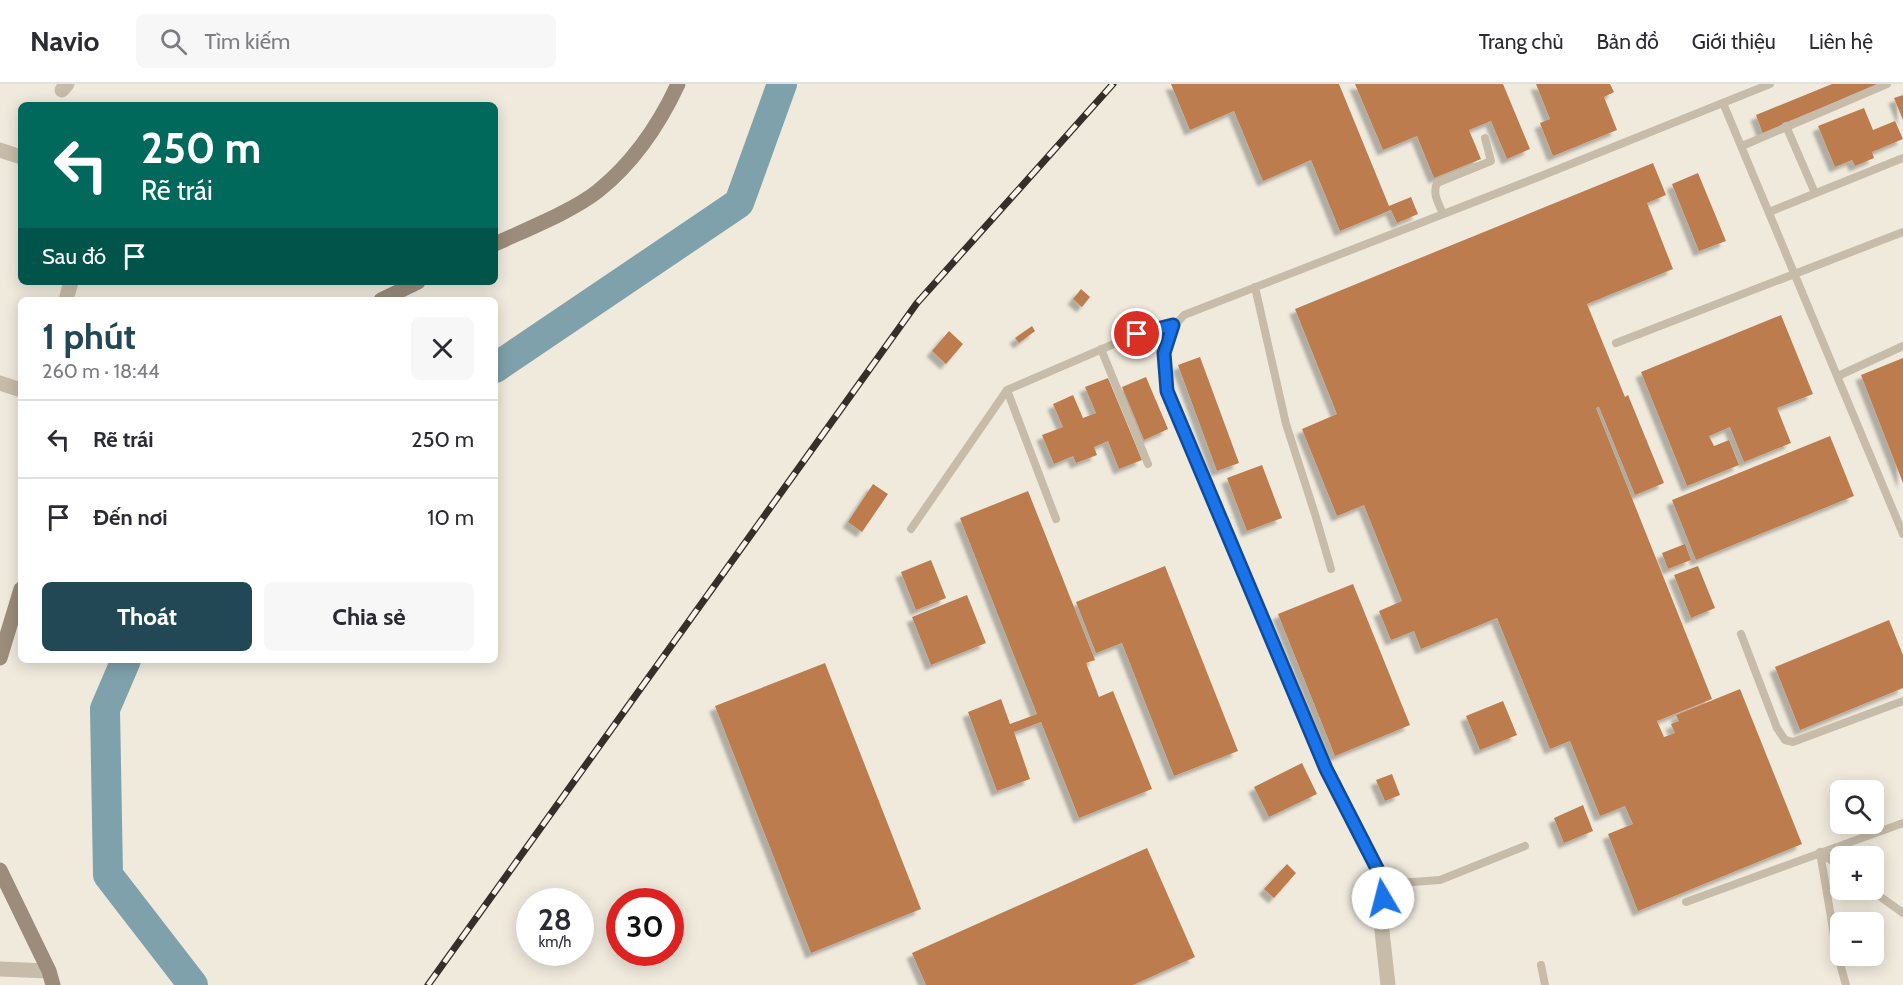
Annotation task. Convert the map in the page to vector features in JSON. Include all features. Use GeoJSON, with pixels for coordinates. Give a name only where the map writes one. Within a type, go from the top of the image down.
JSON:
{"type":"FeatureCollection","features":[{"type":"Feature","properties":{"kind":"street"},"geometry":{"type":"LineString","coordinates":[[498,243],[597,192],[643,146],[663,116],[678,84]]}},
{"type":"Feature","properties":{"kind":"street"},"geometry":{"type":"LineString","coordinates":[[0,150],[18,156]]}},
{"type":"Feature","properties":{"kind":"street"},"geometry":{"type":"LineString","coordinates":[[387,297],[412,285]]}},
{"type":"Feature","properties":{"kind":"street"},"geometry":{"type":"LineString","coordinates":[[0,383],[18,389]]}},
{"type":"Feature","properties":{"kind":"street"},"geometry":{"type":"LineString","coordinates":[[0,658],[18,599]]}},
{"type":"Feature","properties":{"kind":"street"},"geometry":{"type":"LineString","coordinates":[[0,870],[51,978]]}},
{"type":"Feature","properties":{"kind":"street"},"geometry":{"type":"LineString","coordinates":[[1385,884],[1380,913],[1388,985]]}},
{"type":"Feature","properties":{"kind":"street"},"geometry":{"type":"LineString","coordinates":[[0,969],[51,978]]}},
{"type":"Feature","properties":{"kind":"lane"},"geometry":{"type":"LineString","coordinates":[[911,529],[1007,390],[1137,334],[1173,325],[1184,315],[1770,84]]}},
{"type":"Feature","properties":{"kind":"lane"},"geometry":{"type":"LineString","coordinates":[[1742,146],[1887,84]]}},
{"type":"Feature","properties":{"kind":"lane"},"geometry":{"type":"LineString","coordinates":[[1724,103],[1903,534]]}},
{"type":"Feature","properties":{"kind":"lane"},"geometry":{"type":"LineString","coordinates":[[1786,126],[1815,193]]}},
{"type":"Feature","properties":{"kind":"lane"},"geometry":{"type":"LineString","coordinates":[[1443,214],[1436,197],[1437,183],[1491,161],[1485,138]]}},
{"type":"Feature","properties":{"kind":"lane"},"geometry":{"type":"LineString","coordinates":[[1769,212],[1903,158]]}},
{"type":"Feature","properties":{"kind":"lane"},"geometry":{"type":"LineString","coordinates":[[1616,343],[1903,232]]}},
{"type":"Feature","properties":{"kind":"lane"},"geometry":{"type":"LineString","coordinates":[[1255,287],[1286,424],[1316,514],[1331,569]]}},
{"type":"Feature","properties":{"kind":"lane"},"geometry":{"type":"LineString","coordinates":[[1173,325],[1164,353],[1167,391],[1326,769],[1385,884],[1440,880],[1525,846]]}},
{"type":"Feature","properties":{"kind":"lane"},"geometry":{"type":"LineString","coordinates":[[1838,376],[1903,346]]}},
{"type":"Feature","properties":{"kind":"lane"},"geometry":{"type":"LineString","coordinates":[[1101,349],[1148,464]]}},
{"type":"Feature","properties":{"kind":"lane"},"geometry":{"type":"LineString","coordinates":[[1007,390],[1056,519]]}},
{"type":"Feature","properties":{"kind":"lane"},"geometry":{"type":"LineString","coordinates":[[1741,634],[1777,729],[1785,740],[1792,742],[1903,701]]}},
{"type":"Feature","properties":{"kind":"lane"},"geometry":{"type":"LineString","coordinates":[[1686,902],[1903,823]]}},
{"type":"Feature","properties":{"kind":"lane"},"geometry":{"type":"LineString","coordinates":[[1820,852],[1830,860]]}},
{"type":"Feature","properties":{"kind":"lane"},"geometry":{"type":"LineString","coordinates":[[1820,852],[1837,953],[1846,985]]}},
{"type":"Feature","properties":{"kind":"lane"},"geometry":{"type":"LineString","coordinates":[[1884,899],[1903,913]]}},
{"type":"Feature","properties":{"kind":"lane"},"geometry":{"type":"LineString","coordinates":[[1541,965],[1545,985]]}},
{"type":"Feature","properties":{"kind":"building"},"geometry":{"type":"Polygon","coordinates":[[[1171,84],[1339,84],[1389,206],[1411,197],[1418,214],[1397,223],[1391,210],[1340,231],[1311,160],[1263,181],[1234,111],[1190,130],[1171,84]]]}},
{"type":"Feature","properties":{"kind":"building"},"geometry":{"type":"Polygon","coordinates":[[[1355,84],[1503,84],[1530,149],[1507,159],[1491,121],[1469,130],[1481,159],[1434,178],[1417,136],[1383,150],[1355,84]]]}},
{"type":"Feature","properties":{"kind":"building"},"geometry":{"type":"Polygon","coordinates":[[[1536,84],[1610,84],[1614,92],[1604,97],[1617,130],[1553,156],[1540,123],[1550,119],[1536,84]]]}},
{"type":"Feature","properties":{"kind":"building"},"geometry":{"type":"Polygon","coordinates":[[[1832,84],[1880,84],[1763,134],[1756,115],[1832,84]]]}},
{"type":"Feature","properties":{"kind":"building"},"geometry":{"type":"Polygon","coordinates":[[[1903,95],[1903,120],[1894,98],[1903,95]]]}},
{"type":"Feature","properties":{"kind":"building"},"geometry":{"type":"Polygon","coordinates":[[[1864,108],[1873,130],[1895,121],[1903,139],[1872,152],[1874,158],[1855,166],[1852,160],[1835,167],[1818,126],[1864,108]]]}},
{"type":"Feature","properties":{"kind":"building"},"geometry":{"type":"Polygon","coordinates":[[[1653,163],[1666,195],[1647,203],[1673,269],[1587,304],[1625,397],[1628,395],[1664,483],[1635,495],[1599,407],[1596,408],[1712,699],[1657,721],[1664,737],[1675,733],[1671,724],[1679,721],[1676,715],[1740,689],[1802,844],[1638,911],[1608,834],[1633,824],[1625,806],[1600,816],[1570,741],[1550,749],[1497,618],[1421,649],[1414,631],[1391,640],[1379,611],[1402,601],[1364,505],[1337,516],[1302,429],[1337,414],[1295,309],[1653,163]]]}},
{"type":"Feature","properties":{"kind":"building"},"geometry":{"type":"Polygon","coordinates":[[[1698,173],[1726,241],[1699,251],[1672,184],[1698,173]]]}},
{"type":"Feature","properties":{"kind":"building"},"geometry":{"type":"Polygon","coordinates":[[[1081,289],[1090,297],[1082,307],[1073,299],[1081,289]]]}},
{"type":"Feature","properties":{"kind":"building"},"geometry":{"type":"Polygon","coordinates":[[[1781,315],[1813,394],[1777,408],[1791,443],[1744,462],[1730,427],[1709,436],[1714,446],[1729,440],[1739,465],[1687,486],[1641,372],[1781,315]]]}},
{"type":"Feature","properties":{"kind":"building"},"geometry":{"type":"Polygon","coordinates":[[[1032,326],[1035,331],[1019,343],[1015,338],[1032,326]]]}},
{"type":"Feature","properties":{"kind":"building"},"geometry":{"type":"Polygon","coordinates":[[[949,331],[963,344],[946,364],[932,351],[949,331]]]}},
{"type":"Feature","properties":{"kind":"building"},"geometry":{"type":"Polygon","coordinates":[[[1200,357],[1239,463],[1217,471],[1178,365],[1200,357]]]}},
{"type":"Feature","properties":{"kind":"building"},"geometry":{"type":"Polygon","coordinates":[[[1903,358],[1903,483],[1861,375],[1903,358]]]}},
{"type":"Feature","properties":{"kind":"building"},"geometry":{"type":"Polygon","coordinates":[[[1146,377],[1168,429],[1144,440],[1122,387],[1146,377]]]}},
{"type":"Feature","properties":{"kind":"building"},"geometry":{"type":"Polygon","coordinates":[[[1108,378],[1142,460],[1119,469],[1108,441],[1094,447],[1097,455],[1076,463],[1073,456],[1054,464],[1042,435],[1063,427],[1053,404],[1073,395],[1083,418],[1096,413],[1085,387],[1108,378]]]}},
{"type":"Feature","properties":{"kind":"building"},"geometry":{"type":"Polygon","coordinates":[[[1830,436],[1854,496],[1696,560],[1672,500],[1830,436]]]}},
{"type":"Feature","properties":{"kind":"building"},"geometry":{"type":"Polygon","coordinates":[[[1262,465],[1282,518],[1247,531],[1227,478],[1262,465]]]}},
{"type":"Feature","properties":{"kind":"building"},"geometry":{"type":"Polygon","coordinates":[[[873,484],[888,494],[862,532],[848,522],[873,484]]]}},
{"type":"Feature","properties":{"kind":"building"},"geometry":{"type":"Polygon","coordinates":[[[1028,491],[1095,660],[1086,663],[1099,697],[1113,691],[1152,789],[1079,818],[1041,722],[1014,732],[1030,779],[997,791],[968,712],[1001,699],[1010,724],[1037,714],[960,518],[1028,491]]]}},
{"type":"Feature","properties":{"kind":"building"},"geometry":{"type":"Polygon","coordinates":[[[1685,544],[1691,560],[1668,569],[1662,553],[1685,544]]]}},
{"type":"Feature","properties":{"kind":"building"},"geometry":{"type":"Polygon","coordinates":[[[931,560],[946,598],[916,610],[901,572],[931,560]]]}},
{"type":"Feature","properties":{"kind":"building"},"geometry":{"type":"Polygon","coordinates":[[[1165,566],[1238,751],[1174,776],[1122,643],[1096,653],[1076,602],[1165,566]]]}},
{"type":"Feature","properties":{"kind":"building"},"geometry":{"type":"Polygon","coordinates":[[[1698,566],[1715,608],[1691,618],[1674,575],[1698,566]]]}},
{"type":"Feature","properties":{"kind":"building"},"geometry":{"type":"Polygon","coordinates":[[[1353,584],[1410,725],[1335,756],[1278,614],[1353,584]]]}},
{"type":"Feature","properties":{"kind":"building"},"geometry":{"type":"Polygon","coordinates":[[[967,595],[986,643],[931,665],[912,617],[967,595]]]}},
{"type":"Feature","properties":{"kind":"building"},"geometry":{"type":"Polygon","coordinates":[[[1889,620],[1903,655],[1903,688],[1800,730],[1775,667],[1889,620]]]}},
{"type":"Feature","properties":{"kind":"building"},"geometry":{"type":"Polygon","coordinates":[[[825,663],[921,909],[811,953],[715,706],[825,663]]]}},
{"type":"Feature","properties":{"kind":"building"},"geometry":{"type":"Polygon","coordinates":[[[1503,701],[1517,735],[1480,750],[1466,716],[1503,701]]]}},
{"type":"Feature","properties":{"kind":"building"},"geometry":{"type":"Polygon","coordinates":[[[1302,763],[1317,794],[1269,817],[1254,787],[1302,763]]]}},
{"type":"Feature","properties":{"kind":"building"},"geometry":{"type":"Polygon","coordinates":[[[1392,774],[1400,795],[1385,801],[1376,780],[1392,774]]]}},
{"type":"Feature","properties":{"kind":"building"},"geometry":{"type":"Polygon","coordinates":[[[1583,805],[1593,831],[1564,843],[1554,818],[1583,805]]]}},
{"type":"Feature","properties":{"kind":"building"},"geometry":{"type":"Polygon","coordinates":[[[1147,848],[1195,957],[1133,985],[926,985],[912,953],[1147,848]]]}},
{"type":"Feature","properties":{"kind":"building"},"geometry":{"type":"Polygon","coordinates":[[[1287,864],[1296,873],[1274,898],[1264,889],[1287,864]]]}},
{"type":"Feature","properties":{"kind":"waterway"},"geometry":{"type":"LineString","coordinates":[[498,366],[739,203],[782,84]]}},
{"type":"Feature","properties":{"kind":"waterway"},"geometry":{"type":"LineString","coordinates":[[125,663],[105,709],[108,875],[193,985]]}},
{"type":"Feature","properties":{"kind":"railway"},"geometry":{"type":"LineString","coordinates":[[428,985],[917,303],[1113,84]]}},
{"type":"Feature","properties":{"kind":"route"},"geometry":{"type":"LineString","coordinates":[[1137,334],[1173,325],[1164,353],[1167,391],[1326,769],[1385,884],[1383,898]]}}]}
